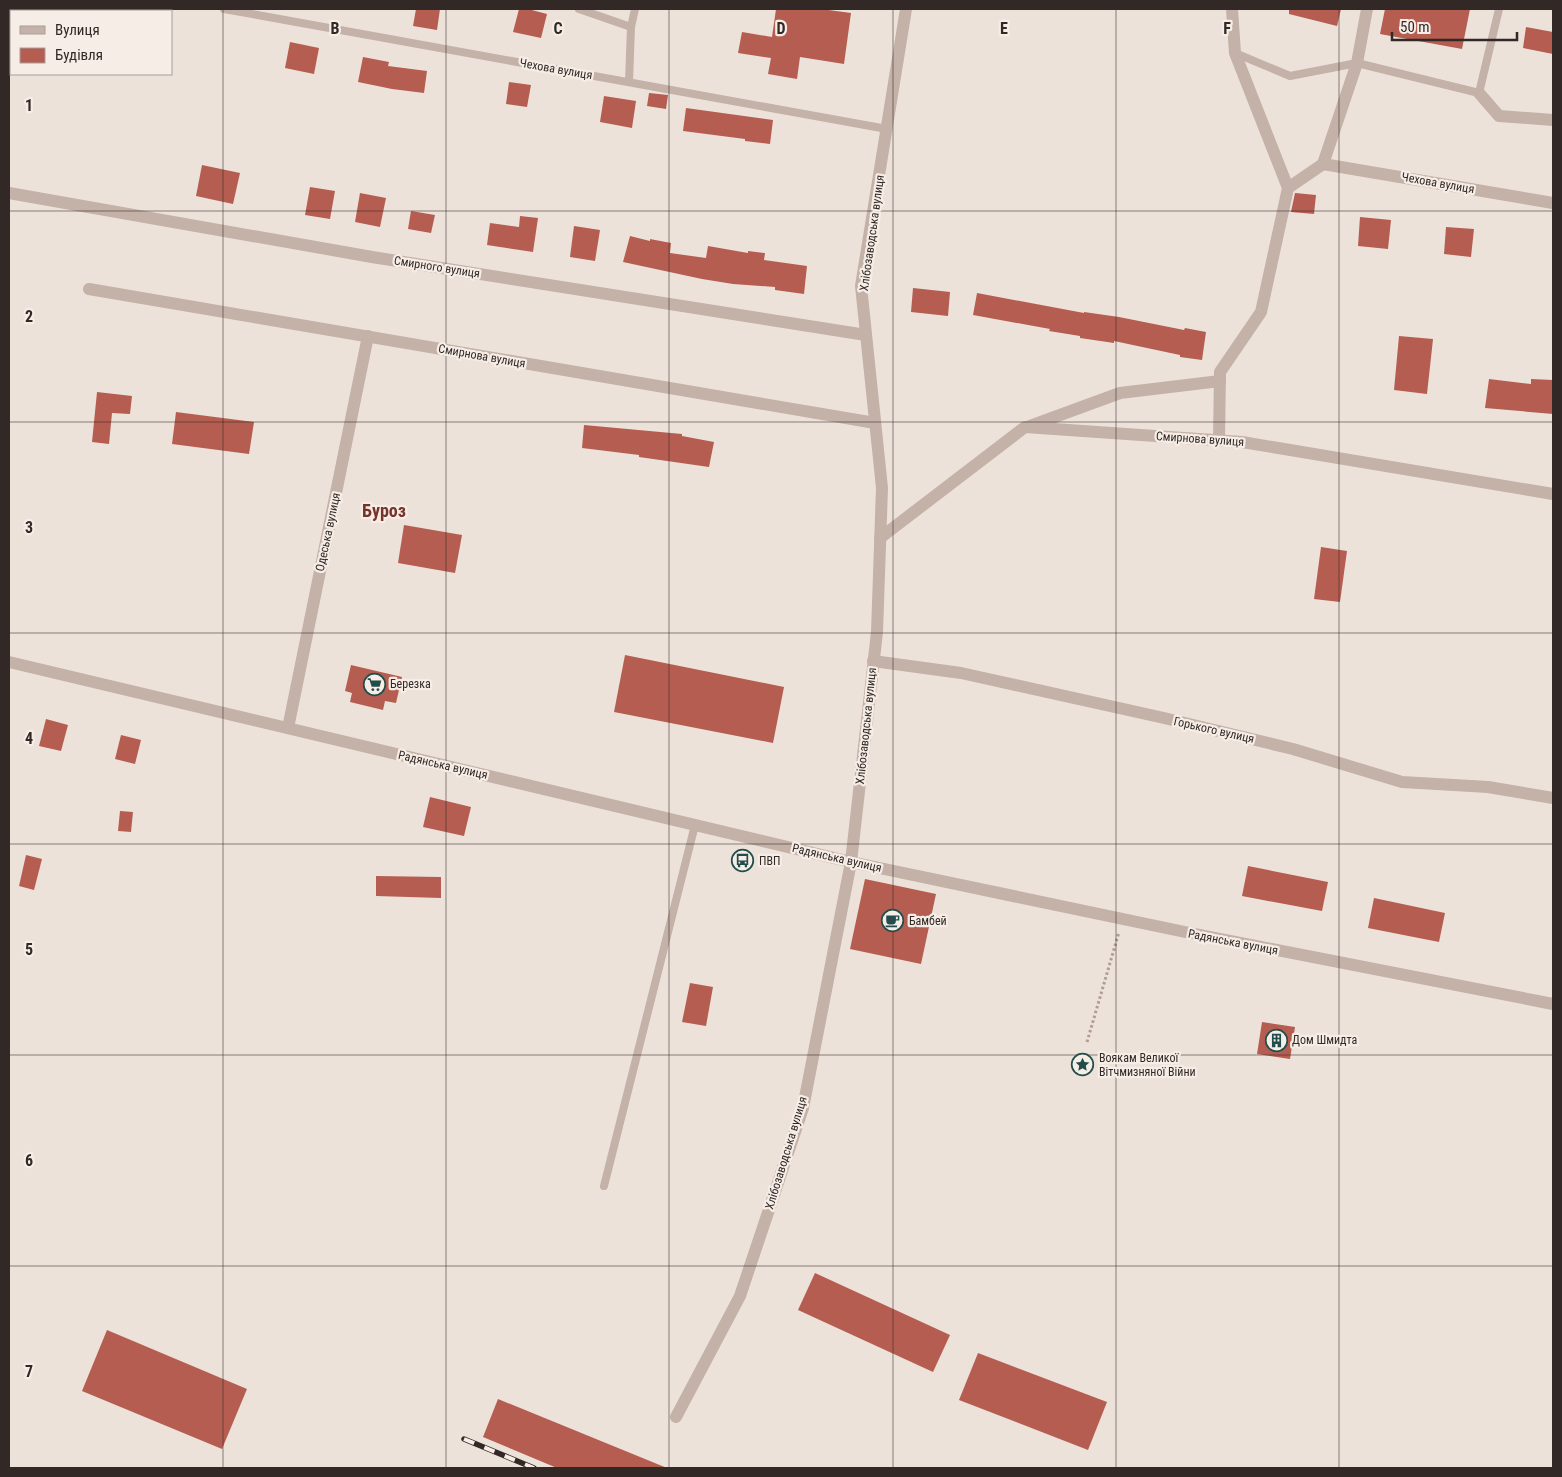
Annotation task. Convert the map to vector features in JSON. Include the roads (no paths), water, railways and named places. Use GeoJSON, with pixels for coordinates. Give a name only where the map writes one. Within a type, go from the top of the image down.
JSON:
{"type":"FeatureCollection","features":[{"type":"Feature","properties":{"kind":"street","name":"Хлібозаводська вулиця"},"geometry":{"type":"LineString","coordinates":[[676,1417],[740,1296],[802,1108],[851,862],[877,632],[882,488],[862,286],[906,9]]}},
{"type":"Feature","properties":{"kind":"street"},"geometry":{"type":"LineString","coordinates":[[1218,440],[1220,372],[1261,312],[1288,188],[1235,53],[1232,9]]}},
{"type":"Feature","properties":{"kind":"street"},"geometry":{"type":"LineString","coordinates":[[1288,188],[1324,164],[1357,63],[1367,9]]}},
{"type":"Feature","properties":{"kind":"street"},"geometry":{"type":"LineString","coordinates":[[1479,92],[1499,116],[1553,120]]}},
{"type":"Feature","properties":{"kind":"street","name":"Чехова вулиця"},"geometry":{"type":"LineString","coordinates":[[1324,164],[1553,203]]}},
{"type":"Feature","properties":{"kind":"street","name":"Смирного вулиця"},"geometry":{"type":"LineString","coordinates":[[9,193],[372,257],[866,335]]}},
{"type":"Feature","properties":{"kind":"street","name":"Смирнова вулиця"},"geometry":{"type":"LineString","coordinates":[[89,288],[875,423]]}},
{"type":"Feature","properties":{"kind":"street","name":"Одеська вулиця"},"geometry":{"type":"LineString","coordinates":[[288,728],[368,336]]}},
{"type":"Feature","properties":{"kind":"street"},"geometry":{"type":"LineString","coordinates":[[880,538],[1025,427],[1120,393],[1220,381]]}},
{"type":"Feature","properties":{"kind":"street","name":"Смирнова вулиця"},"geometry":{"type":"LineString","coordinates":[[1025,427],[1242,442],[1553,494]]}},
{"type":"Feature","properties":{"kind":"street","name":"Горького вулиця"},"geometry":{"type":"LineString","coordinates":[[874,661],[961,674],[1164,718],[1293,748],[1402,782],[1488,786],[1553,798]]}},
{"type":"Feature","properties":{"kind":"street","name":"Радянська вулиця"},"geometry":{"type":"LineString","coordinates":[[9,662],[851,862],[1123,919],[1553,1004]]}},
{"type":"Feature","properties":{"kind":"lane","name":"Чехова вулиця"},"geometry":{"type":"LineString","coordinates":[[224,9],[887,129]]}},
{"type":"Feature","properties":{"kind":"lane"},"geometry":{"type":"LineString","coordinates":[[578,9],[631,27]]}},
{"type":"Feature","properties":{"kind":"lane"},"geometry":{"type":"LineString","coordinates":[[629,82],[631,27],[635,9]]}},
{"type":"Feature","properties":{"kind":"lane"},"geometry":{"type":"LineString","coordinates":[[1235,53],[1290,76],[1357,63],[1479,92],[1499,9]]}},
{"type":"Feature","properties":{"kind":"lane"},"geometry":{"type":"LineString","coordinates":[[604,1186],[695,825]]}},
{"type":"Feature","properties":{"kind":"railway"},"geometry":{"type":"LineString","coordinates":[[464,1439],[534,1468]]}},
{"type":"Feature","properties":{"kind":"place","name":"Березка"},"geometry":{"type":"Point","coordinates":[374,684]}},
{"type":"Feature","properties":{"kind":"place","name":"ПВП"},"geometry":{"type":"Point","coordinates":[743,861]}},
{"type":"Feature","properties":{"kind":"place","name":"Бамбей"},"geometry":{"type":"Point","coordinates":[893,921]}},
{"type":"Feature","properties":{"kind":"place","name":"Дом Шмидта"},"geometry":{"type":"Point","coordinates":[1276,1040]}},
{"type":"Feature","properties":{"kind":"place","name":"Воякам Великої Вітчмизняної Війни"},"geometry":{"type":"Point","coordinates":[1083,1065]}},
{"type":"Feature","properties":{"kind":"district","name":"Буроз"},"geometry":{"type":"Point","coordinates":[384,510]}}]}
